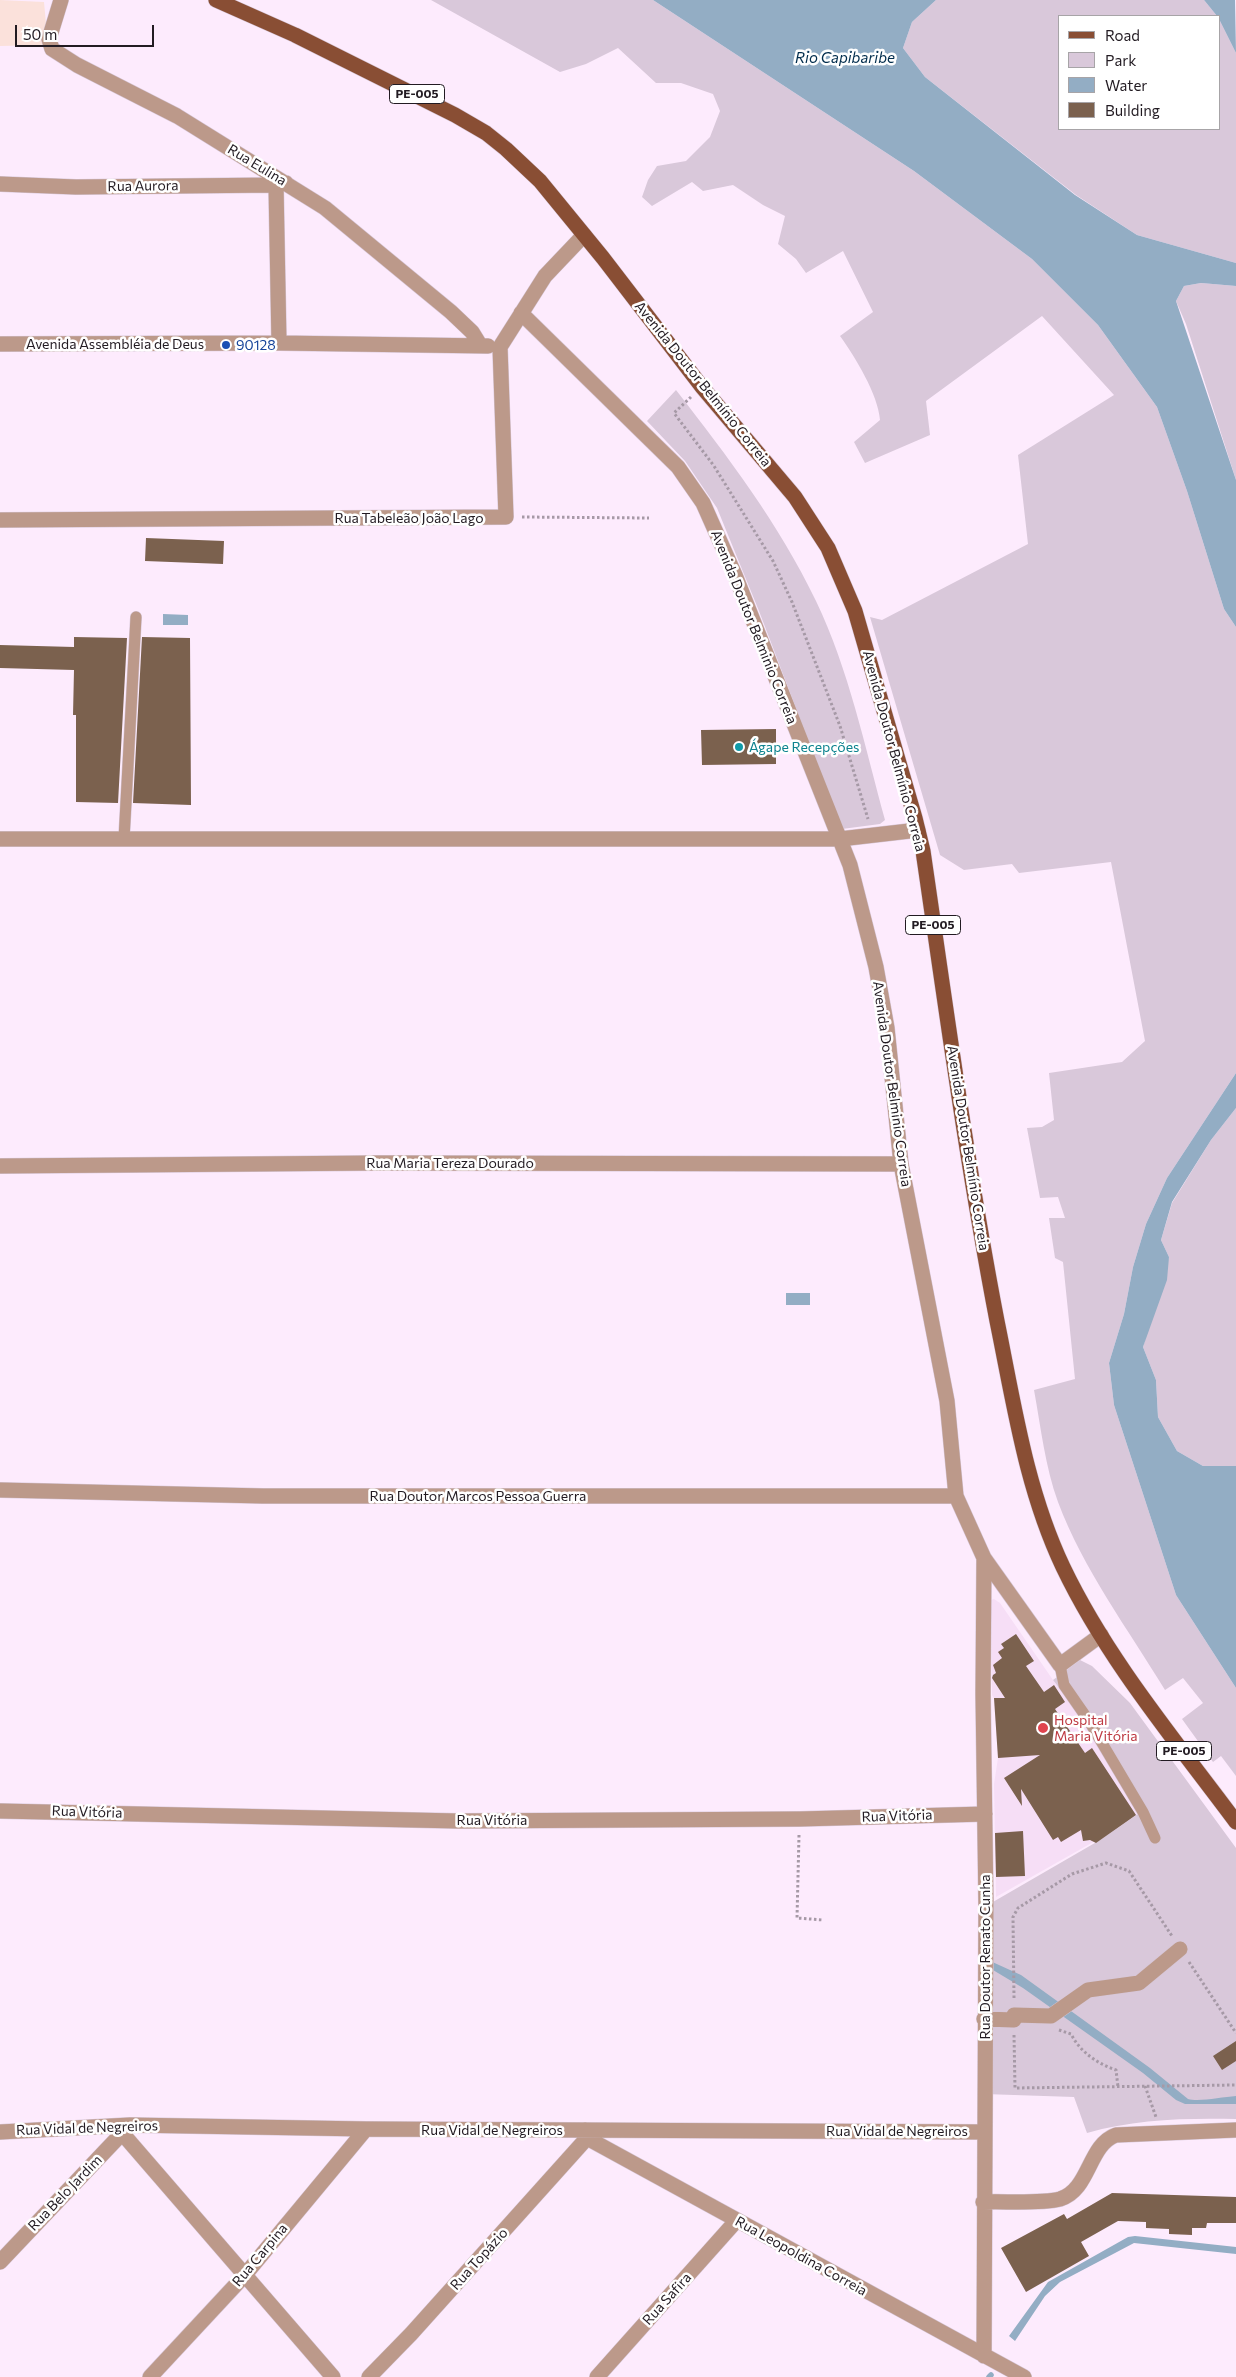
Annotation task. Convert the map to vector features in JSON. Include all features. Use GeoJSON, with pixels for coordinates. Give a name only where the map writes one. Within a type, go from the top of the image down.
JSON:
{"type":"FeatureCollection","features":[{"type":"Feature","properties":{"kind":"main road","name":"Avenida Doutor Belmínio Correia"},"geometry":{"type":"LineString","coordinates":[[216,0],[295,35],[413,92],[486,133],[523,163],[584,235],[702,387],[795,497],[828,548],[855,611],[918,830],[974,1197],[1022,1450],[1039,1509],[1063,1567],[1101,1636],[1131,1680],[1236,1822]]}},
{"type":"Feature","properties":{"kind":"street","name":"Rua Eulina"},"geometry":{"type":"LineString","coordinates":[[59,1],[49,39],[52,48],[77,65],[177,116],[281,184],[326,208],[451,312],[472,332],[480,346]]}},
{"type":"Feature","properties":{"kind":"street","name":"Rua Aurora"},"geometry":{"type":"LineString","coordinates":[[0,184],[76,187],[281,184]]}},
{"type":"Feature","properties":{"kind":"street"},"geometry":{"type":"LineString","coordinates":[[279,343],[281,184]]}},
{"type":"Feature","properties":{"kind":"street"},"geometry":{"type":"LineString","coordinates":[[506,517],[500,347],[550,270],[584,235]]}},
{"type":"Feature","properties":{"kind":"street","name":"Avenida Doutor Belminio Correia"},"geometry":{"type":"LineString","coordinates":[[521,313],[678,466],[703,503],[735,575],[850,865],[876,967],[887,1028],[901,1164],[947,1401],[956,1496],[984,1558],[1060,1665]]}},
{"type":"Feature","properties":{"kind":"street","name":"Avenida Assembléia de Deus"},"geometry":{"type":"LineString","coordinates":[[0,344],[279,343],[500,347]]}},
{"type":"Feature","properties":{"kind":"street","name":"Rua Tabeleão João Lago"},"geometry":{"type":"LineString","coordinates":[[0,520],[506,517]]}},
{"type":"Feature","properties":{"kind":"street"},"geometry":{"type":"LineString","coordinates":[[0,839],[840,839],[873,837],[918,830]]}},
{"type":"Feature","properties":{"kind":"street","name":"Rua Maria Tereza Dourado"},"geometry":{"type":"LineString","coordinates":[[0,1166],[378,1163],[901,1164]]}},
{"type":"Feature","properties":{"kind":"street","name":"Rua Doutor Marcos Pessoa Guerra"},"geometry":{"type":"LineString","coordinates":[[0,1490],[263,1496],[956,1496]]}},
{"type":"Feature","properties":{"kind":"street","name":"Rua Doutor Renato Cunha"},"geometry":{"type":"LineString","coordinates":[[984,1558],[984,2356]]}},
{"type":"Feature","properties":{"kind":"street"},"geometry":{"type":"LineString","coordinates":[[1060,1665],[1101,1636]]}},
{"type":"Feature","properties":{"kind":"street","name":"Rua Vitória"},"geometry":{"type":"LineString","coordinates":[[0,1811],[458,1820],[800,1819],[985,1814]]}},
{"type":"Feature","properties":{"kind":"street"},"geometry":{"type":"LineString","coordinates":[[984,2019],[1014,2017],[1054,2022],[1066,2003],[1088,1990],[1139,1983],[1180,1949]]}},
{"type":"Feature","properties":{"kind":"street"},"geometry":{"type":"LineString","coordinates":[[126,2129],[244,2276],[333,2377]]}},
{"type":"Feature","properties":{"kind":"street","name":"Rua Vidal de Negreiros"},"geometry":{"type":"LineString","coordinates":[[0,2132],[126,2129],[366,2129],[586,2134],[985,2132]]}},
{"type":"Feature","properties":{"kind":"street","name":"Rua Belo Jardim"},"geometry":{"type":"LineString","coordinates":[[0,2262],[126,2129]]}},
{"type":"Feature","properties":{"kind":"street","name":"Rua Carpina"},"geometry":{"type":"LineString","coordinates":[[150,2377],[244,2276],[366,2129]]}},
{"type":"Feature","properties":{"kind":"street"},"geometry":{"type":"LineString","coordinates":[[983,2202],[1060,2199],[1072,2192],[1079,2184],[1101,2144],[1108,2138],[1126,2133],[1236,2130]]}},
{"type":"Feature","properties":{"kind":"street","name":"Rua Leopoldina Correia"},"geometry":{"type":"LineString","coordinates":[[586,2134],[737,2220],[1024,2377]]}},
{"type":"Feature","properties":{"kind":"street","name":"Rua Topázio"},"geometry":{"type":"LineString","coordinates":[[369,2377],[411,2334],[586,2134]]}},
{"type":"Feature","properties":{"kind":"street","name":"Rua Safira"},"geometry":{"type":"LineString","coordinates":[[597,2377],[737,2220]]}},
{"type":"Feature","properties":{"kind":"lane"},"geometry":{"type":"LineString","coordinates":[[124,839],[136,616]]}},
{"type":"Feature","properties":{"kind":"lane"},"geometry":{"type":"LineString","coordinates":[[1060,1665],[1064,1685],[1089,1721],[1134,1796],[1155,1838]]}},
{"type":"Feature","properties":{"kind":"path"},"geometry":{"type":"LineString","coordinates":[[702,387],[674,413],[714,466],[773,561],[840,726],[873,837]]}},
{"type":"Feature","properties":{"kind":"path"},"geometry":{"type":"LineString","coordinates":[[506,517],[649,518]]}},
{"type":"Feature","properties":{"kind":"path"},"geometry":{"type":"LineString","coordinates":[[800,1819],[797,1918],[823,1920]]}},
{"type":"Feature","properties":{"kind":"path"},"geometry":{"type":"LineString","coordinates":[[1236,2033],[1129,1870],[1106,1863],[1072,1874],[1018,1908],[1013,1917],[1015,2088],[1236,2085]]}},
{"type":"Feature","properties":{"kind":"path"},"geometry":{"type":"LineString","coordinates":[[1054,2022],[1061,2032],[1071,2034],[1075,2043],[1101,2066],[1116,2070],[1118,2087]]}},
{"type":"Feature","properties":{"kind":"path"},"geometry":{"type":"LineString","coordinates":[[1145,2086],[1161,2132]]}},
{"type":"Feature","properties":{"kind":"shaded area"},"geometry":{"type":"Polygon","coordinates":[[[0,0],[44,2],[48,45],[0,46],[0,0]]]}},
{"type":"Feature","properties":{"kind":"shaded area","name":"Hospital Maria Vitória"},"geometry":{"type":"Polygon","coordinates":[[[994,1599],[1000,1603],[1053,1680],[1127,1776],[1148,1811],[996,1897],[994,1784],[998,1758],[994,1698],[992,1695],[991,1600],[994,1599]]]}},
{"type":"Feature","properties":{"kind":"green space"},"geometry":{"type":"Polygon","coordinates":[[[431,0],[653,0],[914,171],[1032,259],[1098,325],[1157,407],[1187,491],[1224,609],[1236,627],[1236,1073],[1167,1178],[1146,1224],[1133,1267],[1124,1314],[1109,1363],[1114,1405],[1176,1595],[1236,1688],[1236,1776],[1221,1756],[1213,1762],[1182,1719],[1203,1703],[1183,1678],[1165,1690],[1080,1551],[1058,1502],[1050,1475],[1034,1390],[1075,1379],[1063,1262],[1055,1258],[1049,1218],[1065,1218],[1058,1197],[1040,1198],[1027,1128],[1042,1127],[1054,1120],[1049,1073],[1122,1062],[1145,1041],[1111,862],[1019,873],[1012,864],[964,870],[940,855],[870,617],[882,620],[1028,544],[1018,455],[1114,395],[1042,316],[926,401],[930,435],[865,463],[854,442],[880,420],[875,399],[865,376],[840,336],[873,312],[843,251],[806,273],[796,259],[778,244],[785,216],[763,205],[733,185],[703,191],[692,182],[652,206],[642,197],[648,180],[657,166],[686,161],[710,137],[720,111],[713,94],[681,83],[656,83],[618,48],[586,64],[560,72],[431,0]]]}},
{"type":"Feature","properties":{"kind":"green space"},"geometry":{"type":"Polygon","coordinates":[[[936,0],[1204,0],[1216,15],[1058,15],[1058,130],[1221,130],[1221,23],[1236,53],[1236,263],[1137,235],[1076,195],[925,77],[903,48],[912,22],[936,0]]]}},
{"type":"Feature","properties":{"kind":"green space"},"geometry":{"type":"Polygon","coordinates":[[[1201,283],[1236,286],[1236,480],[1186,324],[1176,301],[1184,286],[1201,283]]]}},
{"type":"Feature","properties":{"kind":"green space"},"geometry":{"type":"Polygon","coordinates":[[[676,390],[752,492],[786,545],[816,601],[828,627],[847,681],[885,820],[880,824],[842,829],[759,611],[717,508],[685,461],[647,421],[676,390]]]}},
{"type":"Feature","properties":{"kind":"green space"},"geometry":{"type":"Polygon","coordinates":[[[1236,1108],[1236,1466],[1203,1466],[1177,1451],[1158,1417],[1156,1380],[1143,1347],[1169,1257],[1161,1240],[1172,1203],[1211,1140],[1236,1108]]]}},
{"type":"Feature","properties":{"kind":"green space"},"geometry":{"type":"Polygon","coordinates":[[[1080,1660],[1092,1666],[1130,1703],[1236,1848],[1236,2119],[1161,2120],[1105,2128],[1087,2133],[1074,2097],[984,2094],[986,1906],[1100,1840],[1138,1814],[1148,1811],[1127,1776],[1053,1680],[1080,1660]]]}},
{"type":"Feature","properties":{"kind":"water","name":"Rio Capibaribe"},"geometry":{"type":"Polygon","coordinates":[[[653,0],[936,0],[912,22],[903,48],[925,77],[1075,195],[1137,235],[1236,263],[1236,286],[1201,283],[1184,286],[1176,301],[1236,480],[1236,627],[1224,609],[1187,491],[1157,407],[1098,325],[1032,259],[914,171],[653,0]]]}},
{"type":"Feature","properties":{"kind":"water"},"geometry":{"type":"Polygon","coordinates":[[[1204,0],[1235,0],[1236,53],[1221,23],[1221,15],[1216,15],[1204,0]]]}},
{"type":"Feature","properties":{"kind":"water"},"geometry":{"type":"Polygon","coordinates":[[[163,614],[188,615],[188,625],[163,625],[163,614]]]}},
{"type":"Feature","properties":{"kind":"water"},"geometry":{"type":"Polygon","coordinates":[[[1236,1073],[1236,1108],[1211,1140],[1172,1202],[1161,1240],[1169,1257],[1167,1280],[1143,1347],[1156,1380],[1158,1417],[1177,1451],[1203,1466],[1236,1466],[1236,1688],[1176,1595],[1114,1405],[1109,1363],[1124,1314],[1133,1267],[1146,1224],[1167,1178],[1236,1073]]]}},
{"type":"Feature","properties":{"kind":"water"},"geometry":{"type":"Polygon","coordinates":[[[786,1293],[810,1293],[810,1305],[786,1305],[786,1293]]]}},
{"type":"Feature","properties":{"kind":"water"},"geometry":{"type":"Polygon","coordinates":[[[988,1960],[1021,1975],[1150,2068],[1188,2099],[1204,2100],[1236,2096],[1236,2104],[1185,2104],[1176,2100],[1143,2073],[1023,1988],[988,1967],[988,1960]]]}},
{"type":"Feature","properties":{"kind":"water"},"geometry":{"type":"Polygon","coordinates":[[[1135,2236],[1236,2247],[1236,2254],[1134,2243],[1060,2282],[1045,2296],[1015,2341],[1009,2336],[1048,2282],[1128,2237],[1135,2236]]]}},
{"type":"Feature","properties":{"kind":"building"},"geometry":{"type":"Polygon","coordinates":[[[146,538],[224,541],[223,564],[145,561],[146,538]]]}},
{"type":"Feature","properties":{"kind":"building"},"geometry":{"type":"Polygon","coordinates":[[[74,637],[127,638],[118,803],[76,802],[76,715],[73,715],[74,670],[0,668],[0,645],[74,647],[74,637]]]}},
{"type":"Feature","properties":{"kind":"building"},"geometry":{"type":"Polygon","coordinates":[[[142,637],[190,638],[191,805],[133,803],[142,637]]]}},
{"type":"Feature","properties":{"kind":"building","name":"Ágape Recepções"},"geometry":{"type":"Polygon","coordinates":[[[776,729],[776,764],[702,765],[701,730],[776,729]]]}},
{"type":"Feature","properties":{"kind":"building"},"geometry":{"type":"Polygon","coordinates":[[[1016,1634],[1034,1661],[1026,1666],[1044,1692],[1054,1685],[1065,1702],[1055,1709],[1085,1753],[1092,1748],[1136,1815],[1096,1843],[1090,1840],[1083,1841],[1081,1830],[1061,1842],[1058,1837],[1053,1840],[1021,1789],[1022,1806],[1004,1778],[1040,1755],[998,1758],[994,1698],[1005,1698],[992,1678],[996,1673],[993,1665],[1002,1658],[998,1652],[1004,1648],[1001,1644],[1016,1634]]]}},
{"type":"Feature","properties":{"kind":"building"},"geometry":{"type":"Polygon","coordinates":[[[1023,1831],[1025,1876],[996,1877],[995,1833],[1023,1831]]]}},
{"type":"Feature","properties":{"kind":"building"},"geometry":{"type":"Polygon","coordinates":[[[1236,2041],[1236,2061],[1222,2070],[1213,2056],[1236,2041]]]}},
{"type":"Feature","properties":{"kind":"building"},"geometry":{"type":"Polygon","coordinates":[[[1112,2193],[1236,2197],[1236,2223],[1207,2223],[1206,2228],[1192,2228],[1192,2235],[1169,2234],[1169,2229],[1146,2228],[1146,2222],[1118,2221],[1081,2242],[1089,2256],[1026,2292],[1001,2248],[1064,2214],[1067,2219],[1112,2193]]]}},
{"type":"Feature","properties":{"kind":"place","name":"90128"},"geometry":{"type":"Point","coordinates":[226,345]}},
{"type":"Feature","properties":{"kind":"place","name":"Ágape Recepções"},"geometry":{"type":"Point","coordinates":[739,747]}},
{"type":"Feature","properties":{"kind":"place","name":"Hospital Maria Vitória"},"geometry":{"type":"Point","coordinates":[1043,1728]}}]}
